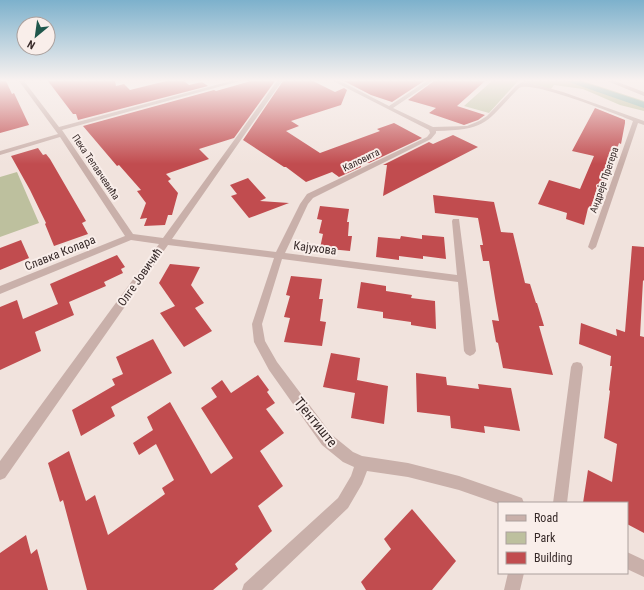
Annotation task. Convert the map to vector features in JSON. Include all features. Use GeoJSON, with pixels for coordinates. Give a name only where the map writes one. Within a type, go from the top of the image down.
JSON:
{"type":"FeatureCollection","features":[{"type":"Feature","properties":{"kind":"street","name":"Пека Тепавчевића"},"geometry":{"type":"LineString","coordinates":[[42,109],[60,132],[130,237]]}},
{"type":"Feature","properties":{"kind":"street"},"geometry":{"type":"LineString","coordinates":[[0,153],[60,132],[142,109]]}},
{"type":"Feature","properties":{"kind":"street","name":"Олге Јовичић"},"geometry":{"type":"LineString","coordinates":[[0,473],[260,109]]}},
{"type":"Feature","properties":{"kind":"street"},"geometry":{"type":"LineString","coordinates":[[390,109],[432,129],[467,129],[481,124],[498,109]]}},
{"type":"Feature","properties":{"kind":"street"},"geometry":{"type":"LineString","coordinates":[[603,109],[644,123]]}},
{"type":"Feature","properties":{"kind":"street","name":"Андреје Прегера"},"geometry":{"type":"LineString","coordinates":[[592,247],[636,120]]}},
{"type":"Feature","properties":{"kind":"street","name":"Каловита"},"geometry":{"type":"LineString","coordinates":[[279,256],[304,204],[310,196],[429,138],[433,133],[432,129]]}},
{"type":"Feature","properties":{"kind":"street"},"geometry":{"type":"LineString","coordinates":[[456,221],[470,351]]}},
{"type":"Feature","properties":{"kind":"street"},"geometry":{"type":"LineString","coordinates":[[130,237],[166,241]]}},
{"type":"Feature","properties":{"kind":"street","name":"Славка Колара"},"geometry":{"type":"LineString","coordinates":[[0,290],[130,237]]}},
{"type":"Feature","properties":{"kind":"street","name":"Кајухова"},"geometry":{"type":"LineString","coordinates":[[166,241],[462,279]]}},
{"type":"Feature","properties":{"kind":"street","name":"Тјентиште"},"geometry":{"type":"LineString","coordinates":[[279,256],[257,324],[260,342],[273,366],[328,440],[348,457],[362,463],[408,470],[459,483],[514,502]]}},
{"type":"Feature","properties":{"kind":"street"},"geometry":{"type":"LineString","coordinates":[[560,502],[577,367]]}},
{"type":"Feature","properties":{"kind":"street"},"geometry":{"type":"LineString","coordinates":[[250,590],[343,503],[357,479],[362,463]]}},
{"type":"Feature","properties":{"kind":"street"},"geometry":{"type":"LineString","coordinates":[[628,561],[644,570]]}},
{"type":"Feature","properties":{"kind":"street"},"geometry":{"type":"LineString","coordinates":[[512,590],[516,574]]}},
{"type":"Feature","properties":{"kind":"green space"},"geometry":{"type":"Polygon","coordinates":[[[473,109],[493,109],[489,113],[473,109]]]}},
{"type":"Feature","properties":{"kind":"green space"},"geometry":{"type":"Polygon","coordinates":[[[634,109],[644,109],[644,111],[634,109]]]}},
{"type":"Feature","properties":{"kind":"green space"},"geometry":{"type":"Polygon","coordinates":[[[17,172],[39,223],[0,237],[0,177],[17,172]]]}},
{"type":"Feature","properties":{"kind":"building"},"geometry":{"type":"Polygon","coordinates":[[[0,109],[21,109],[29,125],[0,133],[0,109]]]}},
{"type":"Feature","properties":{"kind":"building"},"geometry":{"type":"Polygon","coordinates":[[[69,109],[122,109],[78,120],[76,114],[73,114],[69,109]]]}},
{"type":"Feature","properties":{"kind":"building"},"geometry":{"type":"Polygon","coordinates":[[[147,109],[255,109],[234,138],[199,149],[209,159],[166,174],[171,179],[168,181],[178,193],[172,215],[168,215],[165,225],[144,226],[147,218],[140,219],[146,203],[137,191],[141,190],[119,165],[117,166],[83,126],[147,109]]]}},
{"type":"Feature","properties":{"kind":"building"},"geometry":{"type":"Polygon","coordinates":[[[264,109],[330,109],[291,121],[299,126],[286,131],[320,153],[380,131],[377,129],[394,123],[422,138],[369,163],[361,162],[361,167],[339,177],[332,172],[306,182],[286,167],[243,140],[264,109]]]}},
{"type":"Feature","properties":{"kind":"building"},"geometry":{"type":"Polygon","coordinates":[[[435,109],[465,109],[485,115],[478,120],[464,125],[429,113],[435,109]]]}},
{"type":"Feature","properties":{"kind":"building"},"geometry":{"type":"Polygon","coordinates":[[[595,109],[625,120],[621,144],[619,143],[603,189],[597,187],[591,209],[588,208],[584,225],[566,219],[567,213],[538,204],[549,180],[580,189],[594,156],[572,151],[595,109]]]}},
{"type":"Feature","properties":{"kind":"building"},"geometry":{"type":"Polygon","coordinates":[[[453,135],[478,147],[383,196],[387,165],[383,165],[429,142],[433,144],[453,135]]]}},
{"type":"Feature","properties":{"kind":"building"},"geometry":{"type":"Polygon","coordinates":[[[38,148],[43,155],[46,154],[50,159],[86,221],[82,223],[88,234],[54,246],[45,224],[46,223],[11,156],[38,148]]]}},
{"type":"Feature","properties":{"kind":"building"},"geometry":{"type":"Polygon","coordinates":[[[248,178],[266,198],[260,201],[289,203],[249,218],[231,196],[237,194],[230,185],[248,178]]]}},
{"type":"Feature","properties":{"kind":"building"},"geometry":{"type":"Polygon","coordinates":[[[433,195],[494,202],[501,232],[513,233],[525,283],[530,284],[537,303],[544,326],[539,326],[553,375],[503,368],[492,320],[499,321],[489,261],[483,261],[480,245],[483,245],[478,218],[435,213],[433,195]]]}},
{"type":"Feature","properties":{"kind":"building"},"geometry":{"type":"Polygon","coordinates":[[[320,206],[349,209],[347,222],[349,222],[348,236],[352,236],[350,251],[320,248],[323,234],[319,233],[322,220],[317,219],[320,206]]]}},
{"type":"Feature","properties":{"kind":"building"},"geometry":{"type":"Polygon","coordinates":[[[422,235],[444,237],[446,259],[423,256],[423,259],[399,256],[399,260],[376,257],[378,237],[400,239],[401,236],[422,239],[422,235]]]}},
{"type":"Feature","properties":{"kind":"building"},"geometry":{"type":"Polygon","coordinates":[[[21,240],[29,258],[0,270],[0,248],[21,240]]]}},
{"type":"Feature","properties":{"kind":"building"},"geometry":{"type":"Polygon","coordinates":[[[632,246],[644,247],[644,281],[643,280],[640,336],[644,337],[644,533],[628,525],[628,502],[583,502],[588,470],[612,482],[617,444],[604,438],[610,391],[612,366],[610,366],[611,356],[579,344],[581,323],[617,336],[616,329],[625,332],[632,246]]]}},
{"type":"Feature","properties":{"kind":"building"},"geometry":{"type":"Polygon","coordinates":[[[117,255],[125,267],[121,269],[123,273],[104,282],[106,286],[69,302],[74,315],[35,332],[41,351],[0,370],[0,307],[17,300],[23,319],[58,304],[50,284],[117,255]]]}},
{"type":"Feature","properties":{"kind":"building"},"geometry":{"type":"Polygon","coordinates":[[[170,264],[200,267],[191,285],[204,303],[195,308],[212,331],[184,347],[160,313],[175,306],[159,283],[170,264]]]}},
{"type":"Feature","properties":{"kind":"building"},"geometry":{"type":"Polygon","coordinates":[[[291,276],[322,279],[319,299],[323,299],[320,321],[326,322],[322,346],[284,342],[290,318],[284,317],[290,296],[286,295],[291,276]]]}},
{"type":"Feature","properties":{"kind":"building"},"geometry":{"type":"Polygon","coordinates":[[[361,282],[386,286],[386,291],[412,295],[411,298],[435,301],[436,329],[411,325],[411,322],[383,318],[383,312],[357,308],[361,282]]]}},
{"type":"Feature","properties":{"kind":"building"},"geometry":{"type":"Polygon","coordinates":[[[153,339],[172,373],[111,407],[115,416],[81,436],[72,410],[115,385],[112,379],[123,374],[116,357],[153,339]]]}},
{"type":"Feature","properties":{"kind":"building"},"geometry":{"type":"Polygon","coordinates":[[[331,353],[360,358],[356,387],[357,380],[388,386],[384,424],[351,418],[355,393],[323,387],[331,353]]]}},
{"type":"Feature","properties":{"kind":"building"},"geometry":{"type":"Polygon","coordinates":[[[416,373],[446,377],[447,385],[479,389],[478,384],[511,388],[520,431],[484,426],[485,433],[451,428],[450,416],[417,412],[416,373]]]}},
{"type":"Feature","properties":{"kind":"building"},"geometry":{"type":"Polygon","coordinates":[[[258,375],[269,390],[267,392],[275,403],[266,409],[284,433],[260,451],[283,486],[258,506],[272,531],[235,564],[238,569],[213,590],[87,590],[63,500],[60,502],[48,463],[69,451],[86,501],[95,495],[108,535],[165,494],[162,488],[174,480],[156,444],[139,455],[133,443],[153,430],[147,417],[170,402],[211,474],[233,458],[201,408],[217,397],[211,388],[222,380],[231,393],[258,375]]]}},
{"type":"Feature","properties":{"kind":"building"},"geometry":{"type":"Polygon","coordinates":[[[412,509],[456,561],[432,590],[366,590],[361,582],[391,549],[384,539],[412,509]]]}},
{"type":"Feature","properties":{"kind":"building"},"geometry":{"type":"Polygon","coordinates":[[[26,535],[31,554],[37,549],[48,590],[0,590],[0,553],[26,535]]]}}]}
